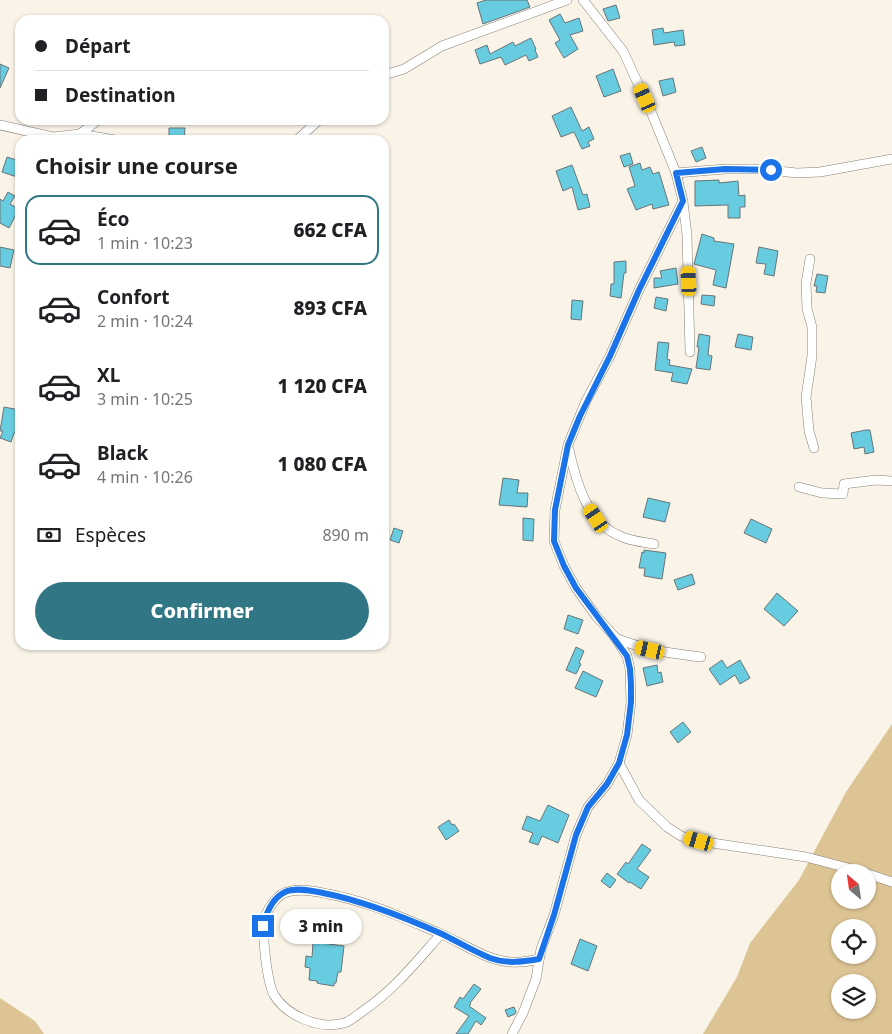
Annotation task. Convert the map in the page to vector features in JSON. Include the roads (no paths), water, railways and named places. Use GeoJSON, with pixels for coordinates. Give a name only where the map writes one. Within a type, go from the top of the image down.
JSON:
{"type":"FeatureCollection","features":[{"type":"Feature","properties":{"kind":"street"},"geometry":{"type":"LineString","coordinates":[[389,74],[404,69],[442,46],[567,0]]}},
{"type":"Feature","properties":{"kind":"street"},"geometry":{"type":"LineString","coordinates":[[583,0],[624,51],[676,173],[683,201],[687,235],[690,352]]}},
{"type":"Feature","properties":{"kind":"street"},"geometry":{"type":"LineString","coordinates":[[0,125],[44,135]]}},
{"type":"Feature","properties":{"kind":"street"},"geometry":{"type":"LineString","coordinates":[[80,134],[92,125]]}},
{"type":"Feature","properties":{"kind":"street"},"geometry":{"type":"LineString","coordinates":[[302,135],[314,125]]}},
{"type":"Feature","properties":{"kind":"street"},"geometry":{"type":"LineString","coordinates":[[71,135],[86,135]]}},
{"type":"Feature","properties":{"kind":"street"},"geometry":{"type":"LineString","coordinates":[[676,173],[725,169],[759,169],[797,173],[820,172],[892,159]]}},
{"type":"Feature","properties":{"kind":"street"},"geometry":{"type":"LineString","coordinates":[[512,1034],[536,979],[539,959],[554,915],[576,835],[588,807],[607,784],[619,763],[627,735],[631,702],[630,669],[627,656],[576,588],[564,566],[554,541],[555,510],[568,445],[586,401],[610,356],[639,290],[683,201]]}},
{"type":"Feature","properties":{"kind":"street"},"geometry":{"type":"LineString","coordinates":[[810,258],[806,283],[807,309],[812,328],[812,356],[806,397],[809,431],[814,448]]}},
{"type":"Feature","properties":{"kind":"street"},"geometry":{"type":"LineString","coordinates":[[568,445],[579,488],[596,518],[607,529],[620,536],[654,544]]}},
{"type":"Feature","properties":{"kind":"street"},"geometry":{"type":"LineString","coordinates":[[799,487],[843,494],[844,484],[876,480],[892,481]]}},
{"type":"Feature","properties":{"kind":"street"},"geometry":{"type":"LineString","coordinates":[[614,638],[637,647],[664,653],[701,657]]}},
{"type":"Feature","properties":{"kind":"street"},"geometry":{"type":"LineString","coordinates":[[619,763],[639,800],[667,827],[681,836],[699,841],[806,857],[833,864]]}},
{"type":"Feature","properties":{"kind":"street"},"geometry":{"type":"LineString","coordinates":[[876,877],[892,882]]}},
{"type":"Feature","properties":{"kind":"street"},"geometry":{"type":"LineString","coordinates":[[441,934],[397,984],[379,1000],[345,1023],[329,1026],[300,1017],[286,1009],[274,995],[269,982],[263,926],[266,915],[274,902],[286,892],[313,891],[347,898],[441,934],[491,958],[512,962],[539,959]]}}]}
